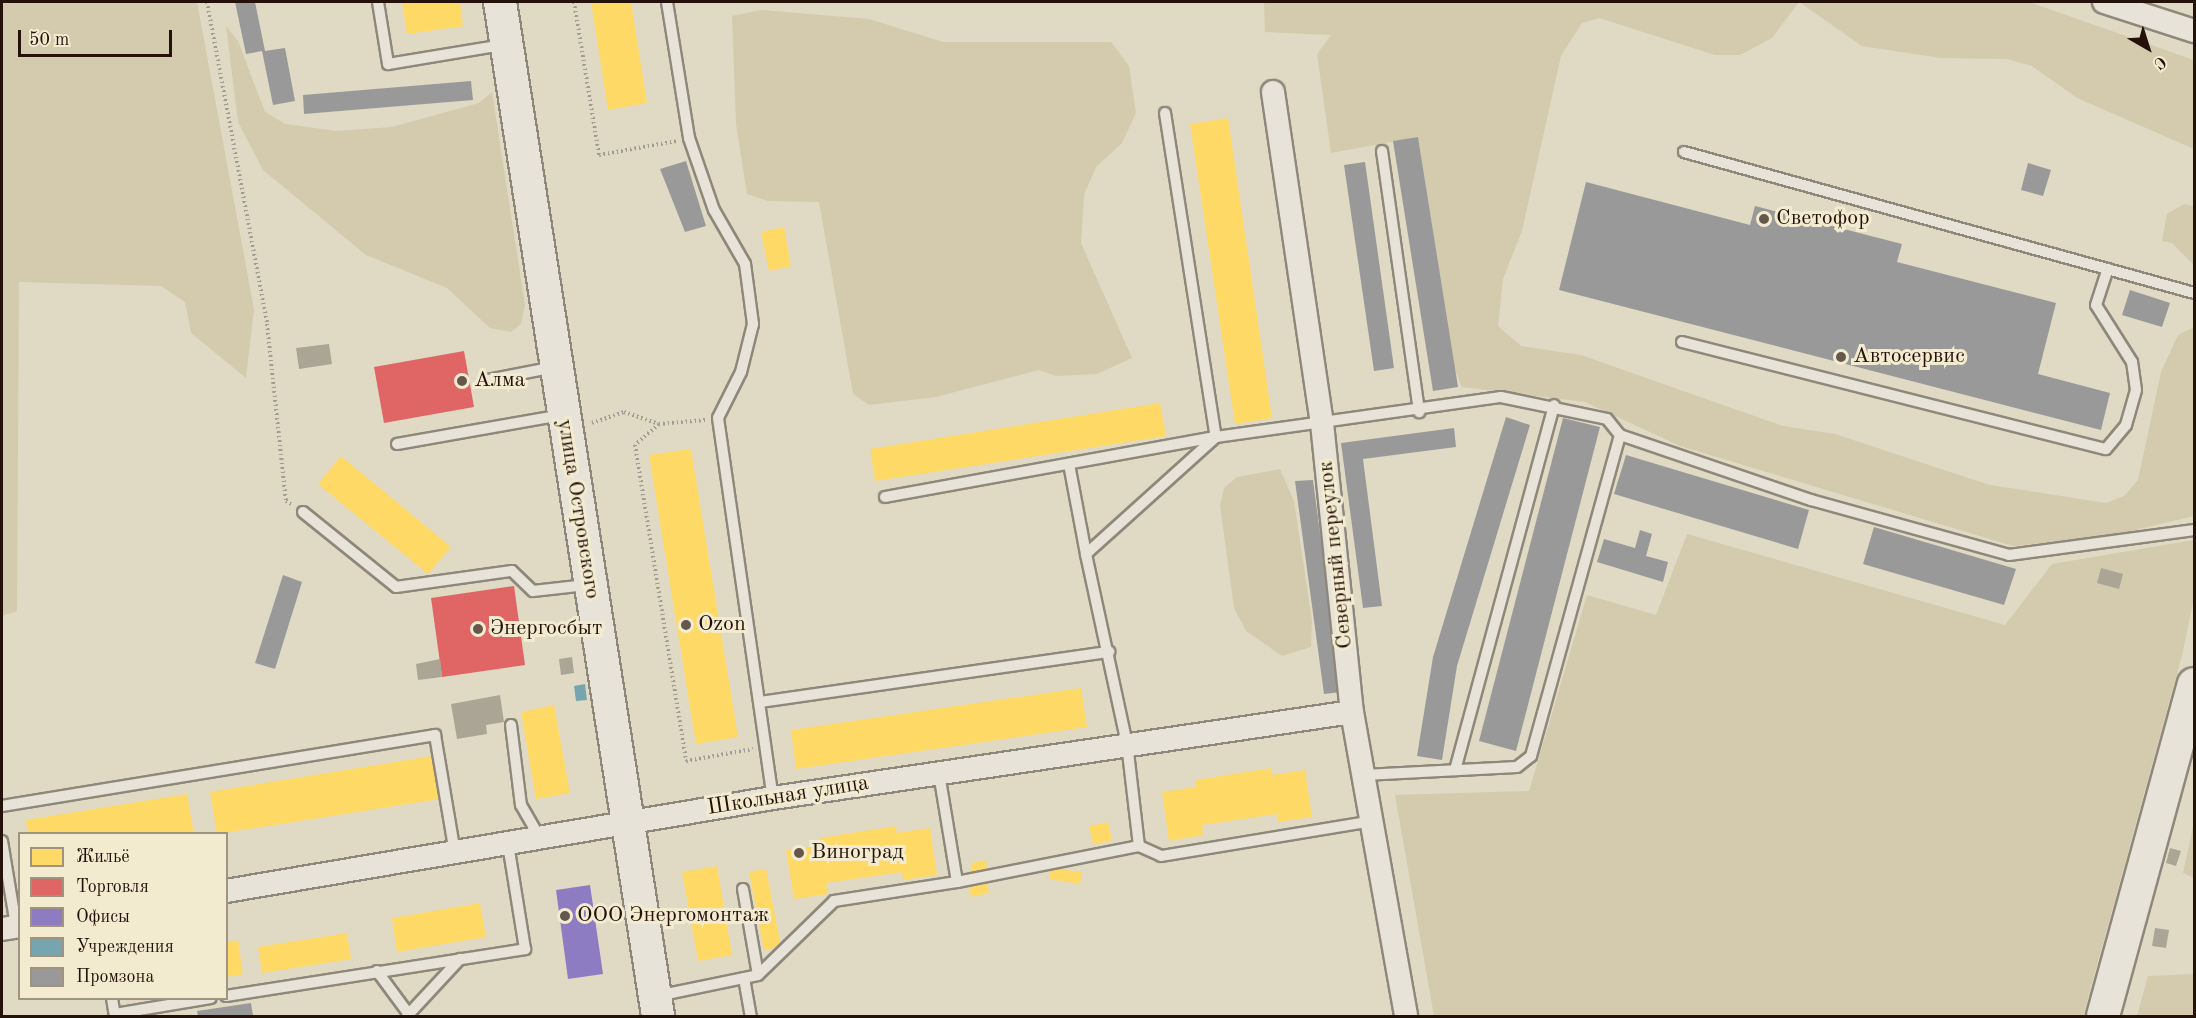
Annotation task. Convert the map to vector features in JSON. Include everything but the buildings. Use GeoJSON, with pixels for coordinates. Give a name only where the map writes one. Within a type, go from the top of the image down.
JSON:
{"type":"FeatureCollection","features":[{"type":"Feature","properties":{"kind":"main road","name":"улица Островского"},"geometry":{"type":"LineString","coordinates":[[500,2],[625,822],[656,1006]]}},
{"type":"Feature","properties":{"kind":"main road"},"geometry":{"type":"LineString","coordinates":[[2103,1017],[2194,684]]}},
{"type":"Feature","properties":{"kind":"street"},"geometry":{"type":"LineString","coordinates":[[2104,2],[2194,32]]}},
{"type":"Feature","properties":{"kind":"street","name":"Северный переулок"},"geometry":{"type":"LineString","coordinates":[[1273,92],[1322,423],[1352,712],[1406,1017]]}},
{"type":"Feature","properties":{"kind":"street","name":"Школьная улица"},"geometry":{"type":"LineString","coordinates":[[228,891],[455,854],[625,822],[773,798],[1352,712]]}},
{"type":"Feature","properties":{"kind":"lane"},"geometry":{"type":"LineString","coordinates":[[378,2],[388,64],[506,45]]}},
{"type":"Feature","properties":{"kind":"lane"},"geometry":{"type":"LineString","coordinates":[[667,2],[689,138],[714,210],[746,264],[753,324],[741,372],[718,418],[773,798]]}},
{"type":"Feature","properties":{"kind":"lane"},"geometry":{"type":"LineString","coordinates":[[1165,113],[1216,437]]}},
{"type":"Feature","properties":{"kind":"lane"},"geometry":{"type":"LineString","coordinates":[[1382,151],[1419,412]]}},
{"type":"Feature","properties":{"kind":"lane"},"geometry":{"type":"LineString","coordinates":[[1684,152],[2194,293]]}},
{"type":"Feature","properties":{"kind":"lane"},"geometry":{"type":"LineString","coordinates":[[1682,342],[2106,449],[2126,425],[2136,390],[2132,362],[2096,305],[2108,269]]}},
{"type":"Feature","properties":{"kind":"lane"},"geometry":{"type":"LineString","coordinates":[[488,380],[555,367]]}},
{"type":"Feature","properties":{"kind":"lane"},"geometry":{"type":"LineString","coordinates":[[885,497],[1216,437],[1419,412],[1501,397],[1554,405],[1607,419],[1620,435],[1811,500],[2009,555],[2194,530]]}},
{"type":"Feature","properties":{"kind":"lane"},"geometry":{"type":"LineString","coordinates":[[1455,770],[1554,405]]}},
{"type":"Feature","properties":{"kind":"lane"},"geometry":{"type":"LineString","coordinates":[[397,444],[564,423]]}},
{"type":"Feature","properties":{"kind":"lane"},"geometry":{"type":"LineString","coordinates":[[1364,775],[1518,767],[1531,756],[1620,435]]}},
{"type":"Feature","properties":{"kind":"lane"},"geometry":{"type":"LineString","coordinates":[[1086,554],[1216,437]]}},
{"type":"Feature","properties":{"kind":"lane"},"geometry":{"type":"LineString","coordinates":[[1069,464],[1127,744],[1139,846]]}},
{"type":"Feature","properties":{"kind":"lane"},"geometry":{"type":"LineString","coordinates":[[303,512],[396,587],[512,571],[533,591],[590,584]]}},
{"type":"Feature","properties":{"kind":"lane"},"geometry":{"type":"LineString","coordinates":[[760,702],[1109,652]]}},
{"type":"Feature","properties":{"kind":"lane"},"geometry":{"type":"LineString","coordinates":[[511,724],[521,805],[540,838]]}},
{"type":"Feature","properties":{"kind":"lane"},"geometry":{"type":"LineString","coordinates":[[2,806],[435,735],[455,854]]}},
{"type":"Feature","properties":{"kind":"lane"},"geometry":{"type":"LineString","coordinates":[[939,773],[957,882]]}},
{"type":"Feature","properties":{"kind":"lane"},"geometry":{"type":"LineString","coordinates":[[656,1006],[758,975],[834,901],[957,882],[1139,846],[1161,856],[1373,821]]}},
{"type":"Feature","properties":{"kind":"lane"},"geometry":{"type":"LineString","coordinates":[[2,841],[12,927]]}},
{"type":"Feature","properties":{"kind":"lane"},"geometry":{"type":"LineString","coordinates":[[228,996],[525,950],[508,844]]}},
{"type":"Feature","properties":{"kind":"lane"},"geometry":{"type":"LineString","coordinates":[[743,889],[758,975]]}},
{"type":"Feature","properties":{"kind":"lane"},"geometry":{"type":"LineString","coordinates":[[377,971],[407,1015],[460,959]]}},
{"type":"Feature","properties":{"kind":"lane"},"geometry":{"type":"LineString","coordinates":[[744,978],[751,1017]]}},
{"type":"Feature","properties":{"kind":"lane"},"geometry":{"type":"LineString","coordinates":[[112,1000],[115,1015],[205,1000]]}},
{"type":"Feature","properties":{"kind":"path"},"geometry":{"type":"LineString","coordinates":[[207,2],[267,324],[286,501],[303,512]]}},
{"type":"Feature","properties":{"kind":"path"},"geometry":{"type":"LineString","coordinates":[[574,2],[599,155],[689,138]]}},
{"type":"Feature","properties":{"kind":"path"},"geometry":{"type":"LineString","coordinates":[[564,423],[624,412],[659,424],[718,418]]}},
{"type":"Feature","properties":{"kind":"path"},"geometry":{"type":"LineString","coordinates":[[659,424],[635,445],[686,761],[766,747]]}},
{"type":"Feature","properties":{"kind":"shaded area"},"geometry":{"type":"Polygon","coordinates":[[[2,2],[197,2],[254,309],[246,378],[191,333],[185,302],[161,286],[19,282],[17,611],[2,616],[2,2]]]}},
{"type":"Feature","properties":{"kind":"shaded area"},"geometry":{"type":"Polygon","coordinates":[[[1264,2],[1799,2],[1772,38],[1740,55],[1715,55],[1599,18],[1582,23],[1561,56],[1522,231],[1503,279],[1498,326],[1521,346],[1581,355],[1783,426],[1835,434],[1990,485],[2106,503],[2124,496],[2138,480],[2161,372],[2178,335],[2194,327],[2194,516],[2110,536],[2013,546],[1680,446],[1585,402],[1462,387],[1455,370],[1418,137],[1331,153],[1317,54],[1331,35],[1265,32],[1264,2]]]}},
{"type":"Feature","properties":{"kind":"shaded area"},"geometry":{"type":"Polygon","coordinates":[[[1799,2],[2029,2],[2194,60],[2194,149],[2077,98],[2032,66],[2007,59],[1940,58],[1862,46],[1799,2]]]}},
{"type":"Feature","properties":{"kind":"shaded area"},"geometry":{"type":"Polygon","coordinates":[[[762,10],[869,19],[943,42],[1111,42],[1129,66],[1136,113],[1122,143],[1096,167],[1084,195],[1081,243],[1132,358],[1097,374],[1056,376],[1039,370],[936,397],[869,405],[853,394],[819,202],[768,201],[747,194],[736,124],[732,16],[762,10]]]}},
{"type":"Feature","properties":{"kind":"shaded area"},"geometry":{"type":"Polygon","coordinates":[[[226,26],[238,41],[265,112],[285,124],[337,131],[392,127],[479,103],[492,92],[525,305],[521,324],[511,332],[490,328],[447,288],[366,255],[263,170],[238,122],[226,26]]]}},
{"type":"Feature","properties":{"kind":"shaded area"},"geometry":{"type":"Polygon","coordinates":[[[2184,204],[2194,206],[2194,265],[2172,243],[2162,241],[2167,214],[2184,204]]]}},
{"type":"Feature","properties":{"kind":"shaded area"},"geometry":{"type":"Polygon","coordinates":[[[1280,469],[1294,501],[1312,621],[1311,647],[1282,656],[1246,631],[1234,608],[1220,505],[1224,488],[1237,477],[1280,469]]]}},
{"type":"Feature","properties":{"kind":"shaded area"},"geometry":{"type":"Polygon","coordinates":[[[1687,534],[2005,625],[2052,564],[2194,540],[2194,598],[2182,655],[2083,1016],[1434,1016],[1395,795],[1529,791],[1587,595],[1656,615],[1687,534]]]}},
{"type":"Feature","properties":{"kind":"shaded area"},"geometry":{"type":"Polygon","coordinates":[[[2194,822],[2194,878],[2183,873],[2194,822]]]}},
{"type":"Feature","properties":{"kind":"shaded area"},"geometry":{"type":"Polygon","coordinates":[[[2194,974],[2194,1016],[2137,1016],[2148,976],[2194,974]]]}},
{"type":"Feature","properties":{"kind":"place","name":"Светофор"},"geometry":{"type":"Point","coordinates":[1764,219]}},
{"type":"Feature","properties":{"kind":"place","name":"Автосервис"},"geometry":{"type":"Point","coordinates":[1841,357]}},
{"type":"Feature","properties":{"kind":"place","name":"Алма"},"geometry":{"type":"Point","coordinates":[462,381]}},
{"type":"Feature","properties":{"kind":"place","name":"Ozon"},"geometry":{"type":"Point","coordinates":[686,625]}},
{"type":"Feature","properties":{"kind":"place","name":"Энергосбыт"},"geometry":{"type":"Point","coordinates":[478,629]}},
{"type":"Feature","properties":{"kind":"place","name":"Виноград"},"geometry":{"type":"Point","coordinates":[799,853]}},
{"type":"Feature","properties":{"kind":"place","name":"ООО Энергомонтаж"},"geometry":{"type":"Point","coordinates":[565,916]}}]}
